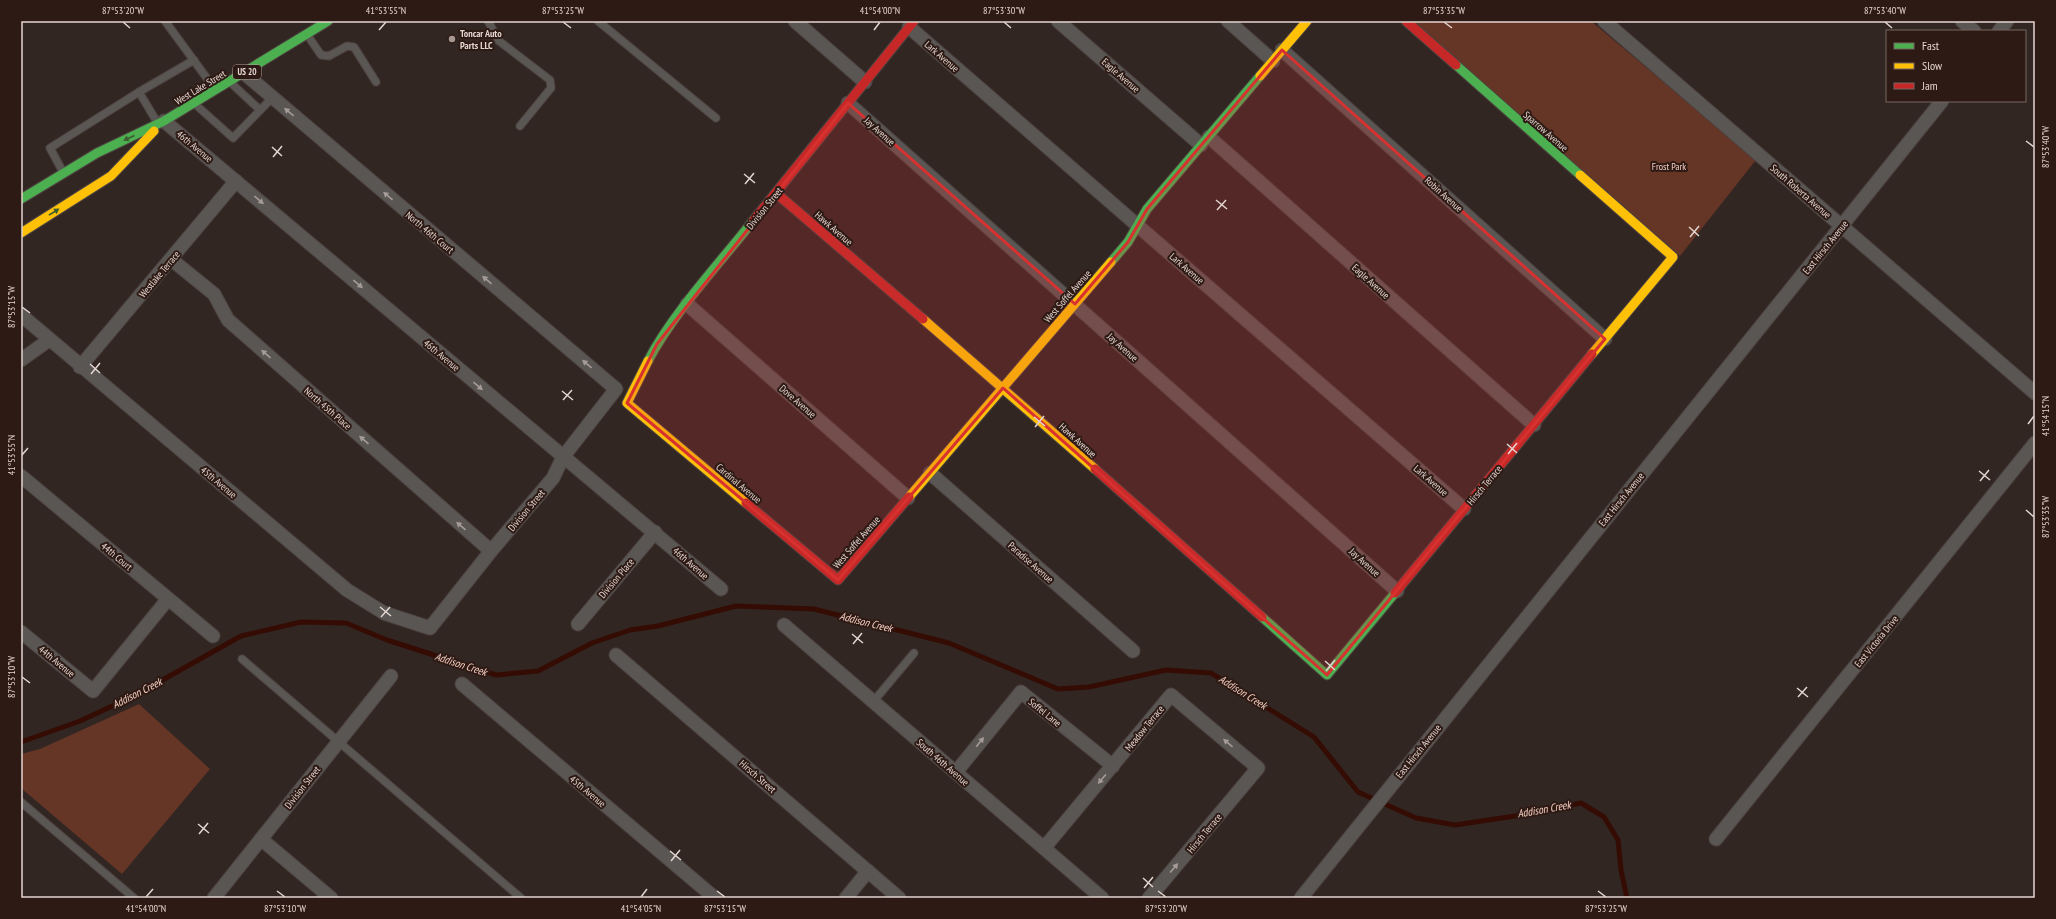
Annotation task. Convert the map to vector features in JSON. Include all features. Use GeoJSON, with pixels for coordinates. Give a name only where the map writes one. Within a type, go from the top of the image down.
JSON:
{"type":"FeatureCollection","features":[{"type":"Feature","properties":{"kind":"street","name":"West Lake Street"},"geometry":{"type":"LineString","coordinates":[[21,199],[97,153],[162,122],[328,21]]}},
{"type":"Feature","properties":{"kind":"street"},"geometry":{"type":"LineString","coordinates":[[795,21],[865,82]]}},
{"type":"Feature","properties":{"kind":"street","name":"Eagle Avenue"},"geometry":{"type":"LineString","coordinates":[[1058,21],[1205,141],[1534,425]]}},
{"type":"Feature","properties":{"kind":"street"},"geometry":{"type":"LineString","coordinates":[[1228,21],[1273,62]]}},
{"type":"Feature","properties":{"kind":"street","name":"West Soffel Avenue"},"geometry":{"type":"LineString","coordinates":[[838,580],[1128,242],[1147,210],[1307,21]]}},
{"type":"Feature","properties":{"kind":"street","name":"Sparrow Avenue"},"geometry":{"type":"LineString","coordinates":[[1406,21],[1673,256]]}},
{"type":"Feature","properties":{"kind":"street","name":"South Roberta Avenue"},"geometry":{"type":"LineString","coordinates":[[1604,21],[2035,393]]}},
{"type":"Feature","properties":{"kind":"street"},"geometry":{"type":"LineString","coordinates":[[1962,21],[1973,30]]}},
{"type":"Feature","properties":{"kind":"street"},"geometry":{"type":"LineString","coordinates":[[2000,30],[2007,21]]}},
{"type":"Feature","properties":{"kind":"street","name":"Division Street"},"geometry":{"type":"LineString","coordinates":[[627,403],[657,344],[687,304],[911,24]]}},
{"type":"Feature","properties":{"kind":"street","name":"Lark Avenue"},"geometry":{"type":"LineString","coordinates":[[911,24],[1138,226],[1464,509]]}},
{"type":"Feature","properties":{"kind":"street","name":"Robin Avenue"},"geometry":{"type":"LineString","coordinates":[[1282,50],[1605,339]]}},
{"type":"Feature","properties":{"kind":"street","name":"North 46th Court"},"geometry":{"type":"LineString","coordinates":[[244,73],[616,389]]}},
{"type":"Feature","properties":{"kind":"street","name":"East Hirsch Avenue"},"geometry":{"type":"LineString","coordinates":[[1301,898],[1941,102]]}},
{"type":"Feature","properties":{"kind":"street","name":"Jay Avenue"},"geometry":{"type":"LineString","coordinates":[[848,103],[1397,591]]}},
{"type":"Feature","properties":{"kind":"street","name":"West Lake Street"},"geometry":{"type":"LineString","coordinates":[[21,233],[111,176],[162,122]]}},
{"type":"Feature","properties":{"kind":"street","name":"46th Avenue"},"geometry":{"type":"LineString","coordinates":[[162,122],[236,181],[563,457],[655,532],[720,589]]}},
{"type":"Feature","properties":{"kind":"street","name":"Westlake Terrace"},"geometry":{"type":"LineString","coordinates":[[80,367],[172,260],[236,181]]}},
{"type":"Feature","properties":{"kind":"street","name":"Hawk Avenue"},"geometry":{"type":"LineString","coordinates":[[776,193],[1003,388],[1327,676]]}},
{"type":"Feature","properties":{"kind":"street","name":"Hirsch Terrace"},"geometry":{"type":"LineString","coordinates":[[1327,676],[1673,256]]}},
{"type":"Feature","properties":{"kind":"street","name":"North 45th Place"},"geometry":{"type":"LineString","coordinates":[[172,260],[214,294],[228,320],[491,551]]}},
{"type":"Feature","properties":{"kind":"street","name":"Dove Avenue"},"geometry":{"type":"LineString","coordinates":[[687,304],[908,498]]}},
{"type":"Feature","properties":{"kind":"street","name":"45th Avenue"},"geometry":{"type":"LineString","coordinates":[[21,315],[80,367],[347,590],[384,613],[430,628]]}},
{"type":"Feature","properties":{"kind":"street"},"geometry":{"type":"LineString","coordinates":[[21,360],[49,340]]}},
{"type":"Feature","properties":{"kind":"street","name":"Division Street"},"geometry":{"type":"LineString","coordinates":[[430,628],[491,551],[553,478],[563,457],[616,389]]}},
{"type":"Feature","properties":{"kind":"street","name":"Cardinal Avenue"},"geometry":{"type":"LineString","coordinates":[[627,403],[838,580]]}},
{"type":"Feature","properties":{"kind":"street","name":"East Victoria Drive"},"geometry":{"type":"LineString","coordinates":[[1716,839],[2035,443]]}},
{"type":"Feature","properties":{"kind":"street","name":"Paradise Avenue"},"geometry":{"type":"LineString","coordinates":[[930,473],[1132,651]]}},
{"type":"Feature","properties":{"kind":"street","name":"44th Court"},"geometry":{"type":"LineString","coordinates":[[21,476],[213,636]]}},
{"type":"Feature","properties":{"kind":"street","name":"Division Place"},"geometry":{"type":"LineString","coordinates":[[578,624],[655,532]]}},
{"type":"Feature","properties":{"kind":"street","name":"44th Avenue"},"geometry":{"type":"LineString","coordinates":[[21,632],[93,691],[168,599]]}},
{"type":"Feature","properties":{"kind":"street","name":"South 46th Avenue"},"geometry":{"type":"LineString","coordinates":[[784,625],[1102,898]]}},
{"type":"Feature","properties":{"kind":"street","name":"Hirsch Street"},"geometry":{"type":"LineString","coordinates":[[616,655],[899,898]]}},
{"type":"Feature","properties":{"kind":"street","name":"Division Street"},"geometry":{"type":"LineString","coordinates":[[214,898],[390,676]]}},
{"type":"Feature","properties":{"kind":"street","name":"45th Avenue"},"geometry":{"type":"LineString","coordinates":[[462,684],[715,898]]}},
{"type":"Feature","properties":{"kind":"street","name":"Soffel Lane"},"geometry":{"type":"LineString","coordinates":[[956,772],[1021,692],[1113,766]]}},
{"type":"Feature","properties":{"kind":"street","name":"Meadow Terrace"},"geometry":{"type":"LineString","coordinates":[[1044,848],[1171,695],[1258,768]]}},
{"type":"Feature","properties":{"kind":"street","name":"Hirsch Terrace"},"geometry":{"type":"LineString","coordinates":[[1149,898],[1258,768]]}},
{"type":"Feature","properties":{"kind":"street"},"geometry":{"type":"LineString","coordinates":[[261,839],[331,898]]}},
{"type":"Feature","properties":{"kind":"street"},"geometry":{"type":"LineString","coordinates":[[846,898],[868,871]]}},
{"type":"Feature","properties":{"kind":"lane"},"geometry":{"type":"LineString","coordinates":[[165,21],[216,90]]}},
{"type":"Feature","properties":{"kind":"lane"},"geometry":{"type":"LineString","coordinates":[[488,21],[499,41],[550,80],[551,88],[520,126]]}},
{"type":"Feature","properties":{"kind":"lane"},"geometry":{"type":"LineString","coordinates":[[598,21],[716,118]]}},
{"type":"Feature","properties":{"kind":"lane"},"geometry":{"type":"LineString","coordinates":[[307,34],[321,55],[330,56],[347,46],[354,47],[376,82]]}},
{"type":"Feature","properties":{"kind":"lane"},"geometry":{"type":"LineString","coordinates":[[64,172],[50,148],[139,92],[194,60]]}},
{"type":"Feature","properties":{"kind":"lane"},"geometry":{"type":"LineString","coordinates":[[230,82],[260,110]]}},
{"type":"Feature","properties":{"kind":"lane"},"geometry":{"type":"LineString","coordinates":[[139,92],[162,122]]}},
{"type":"Feature","properties":{"kind":"lane"},"geometry":{"type":"LineString","coordinates":[[194,103],[233,138],[272,98]]}},
{"type":"Feature","properties":{"kind":"lane"},"geometry":{"type":"LineString","coordinates":[[873,702],[914,653]]}},
{"type":"Feature","properties":{"kind":"lane"},"geometry":{"type":"LineString","coordinates":[[242,659],[338,743],[521,898]]}},
{"type":"Feature","properties":{"kind":"lane"},"geometry":{"type":"LineString","coordinates":[[21,802],[134,898]]}},
{"type":"Feature","properties":{"kind":"highlighted area"},"geometry":{"type":"Polygon","coordinates":[[[1282,50],[1605,339],[1327,675],[1003,388],[838,580],[627,403],[657,344],[848,103],[1075,304],[1128,242],[1147,209],[1282,50]]]}},
{"type":"Feature","properties":{"kind":"green space","name":"Frost Park"},"geometry":{"type":"Polygon","coordinates":[[[1411,21],[1591,21],[1756,160],[1680,256],[1411,21]]]}},
{"type":"Feature","properties":{"kind":"green space"},"geometry":{"type":"Polygon","coordinates":[[[139,704],[210,769],[122,874],[21,788],[21,754],[40,749],[139,704]]]}},
{"type":"Feature","properties":{"kind":"waterway","name":"Addison Creek"},"geometry":{"type":"LineString","coordinates":[[21,742],[80,721],[134,696],[241,636],[301,622],[346,623],[387,640],[496,675],[538,671],[592,643],[630,630],[658,626],[736,606],[814,609],[949,643],[1058,689],[1089,687],[1166,670],[1211,673],[1314,737],[1358,792],[1416,818],[1455,825],[1515,816],[1581,803],[1604,817],[1618,840],[1621,870],[1627,898]]}},
{"type":"Feature","properties":{"kind":"traffic: fast"},"geometry":{"type":"LineString","coordinates":[[21,199],[97,153],[164,121],[328,21]]}},
{"type":"Feature","properties":{"kind":"traffic: fast"},"geometry":{"type":"LineString","coordinates":[[1456,65],[1580,175]]}},
{"type":"Feature","properties":{"kind":"traffic: fast"},"geometry":{"type":"LineString","coordinates":[[1111,262],[1128,242],[1147,209],[1260,76]]}},
{"type":"Feature","properties":{"kind":"traffic: fast"},"geometry":{"type":"LineString","coordinates":[[648,361],[658,343],[683,307],[753,221]]}},
{"type":"Feature","properties":{"kind":"traffic: fast"},"geometry":{"type":"LineString","coordinates":[[1262,617],[1327,675],[1395,593]]}},
{"type":"Feature","properties":{"kind":"traffic: slow"},"geometry":{"type":"LineString","coordinates":[[1260,76],[1307,21]]}},
{"type":"Feature","properties":{"kind":"traffic: slow"},"geometry":{"type":"LineString","coordinates":[[21,233],[111,176],[154,131]]}},
{"type":"Feature","properties":{"kind":"traffic: slow"},"geometry":{"type":"LineString","coordinates":[[1580,175],[1673,257],[1592,354]]}},
{"type":"Feature","properties":{"kind":"traffic: slow"},"geometry":{"type":"LineString","coordinates":[[909,497],[1111,262]]}},
{"type":"Feature","properties":{"kind":"traffic: slow"},"geometry":{"type":"LineString","coordinates":[[923,319],[1095,469]]}},
{"type":"Feature","properties":{"kind":"traffic: slow"},"geometry":{"type":"LineString","coordinates":[[648,361],[627,403],[746,503]]}},
{"type":"Feature","properties":{"kind":"traffic: jam"},"geometry":{"type":"LineString","coordinates":[[753,221],[914,21]]}},
{"type":"Feature","properties":{"kind":"traffic: jam"},"geometry":{"type":"LineString","coordinates":[[1406,21],[1456,65]]}},
{"type":"Feature","properties":{"kind":"traffic: jam"},"geometry":{"type":"LineString","coordinates":[[776,193],[923,319]]}},
{"type":"Feature","properties":{"kind":"traffic: jam"},"geometry":{"type":"LineString","coordinates":[[1395,593],[1592,354]]}},
{"type":"Feature","properties":{"kind":"traffic: jam"},"geometry":{"type":"LineString","coordinates":[[1095,469],[1262,617]]}},
{"type":"Feature","properties":{"kind":"traffic: jam"},"geometry":{"type":"LineString","coordinates":[[746,503],[838,580],[909,497]]}},
{"type":"Feature","properties":{"kind":"place","name":"Toncar Auto Parts LLC"},"geometry":{"type":"Point","coordinates":[452,39]}}]}
